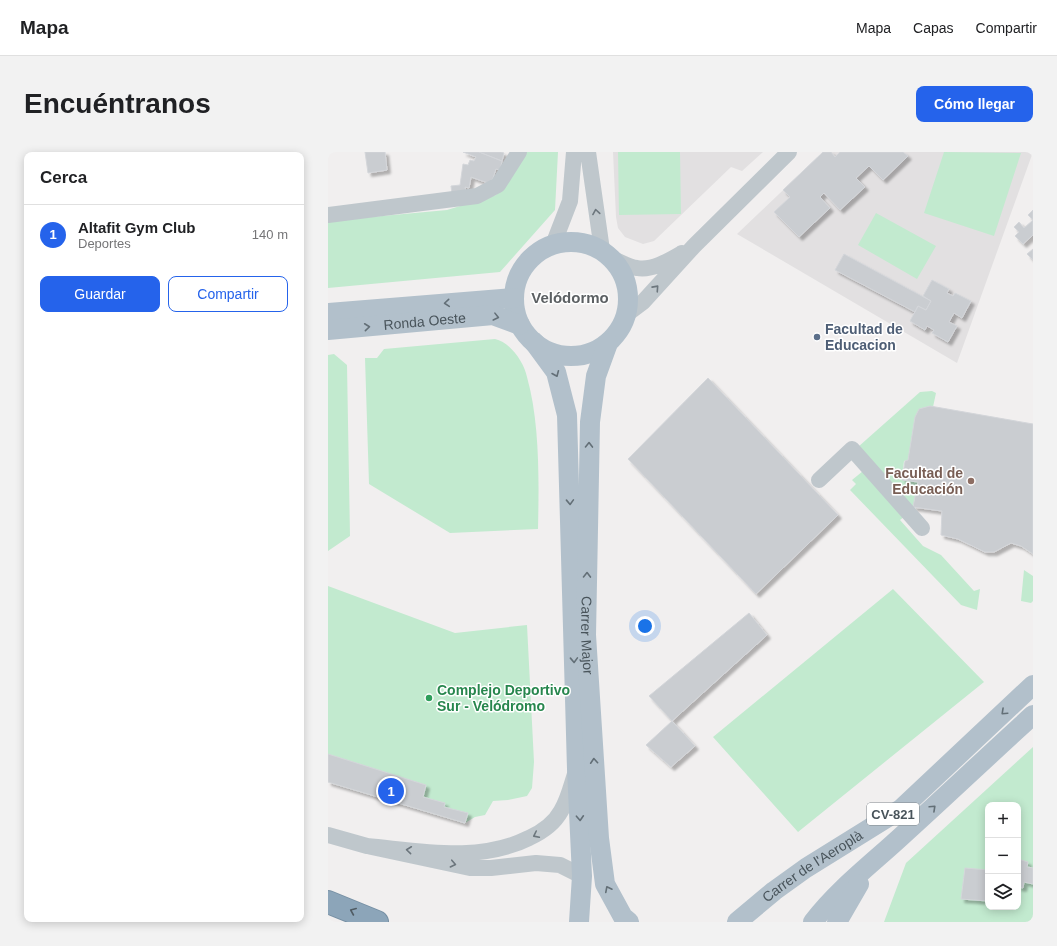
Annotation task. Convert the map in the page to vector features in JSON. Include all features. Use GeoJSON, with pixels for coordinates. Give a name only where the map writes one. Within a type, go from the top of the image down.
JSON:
{"type":"FeatureCollection","features":[{"type":"Feature","properties":{"kind":"highway"},"geometry":{"type":"LineString","coordinates":[[328,902],[377,922]]}},
{"type":"Feature","properties":{"kind":"main road"},"geometry":{"type":"LineString","coordinates":[[571,242],[588,244],[607,255],[624,277],[629,298],[624,323],[608,343],[590,354],[573,357],[552,353],[534,342],[520,325],[514,309],[514,298],[520,272],[532,257],[553,245],[571,242]]}},
{"type":"Feature","properties":{"kind":"main road","name":"Ronda Oeste"},"geometry":{"type":"LineString","coordinates":[[328,313],[514,298]]}},
{"type":"Feature","properties":{"kind":"main road","name":"Ronda Oeste"},"geometry":{"type":"LineString","coordinates":[[328,330],[493,315],[520,325]]}},
{"type":"Feature","properties":{"kind":"main road","name":"Carrer Major"},"geometry":{"type":"LineString","coordinates":[[534,342],[556,372],[567,415],[577,769],[582,876],[579,922]]}},
{"type":"Feature","properties":{"kind":"main road","name":"Carrer Major"},"geometry":{"type":"LineString","coordinates":[[608,343],[596,376],[590,422],[586,635],[599,838],[605,884],[623,917],[628,922]]}},
{"type":"Feature","properties":{"kind":"main road","name":"Carrer de l'Aeroplà"},"geometry":{"type":"LineString","coordinates":[[737,922],[774,891],[806,868],[901,809],[1033,685]]}},
{"type":"Feature","properties":{"kind":"main road","name":"Carrer de l'Aeroplà"},"geometry":{"type":"LineString","coordinates":[[813,922],[821,911],[860,872],[904,834],[1033,715]]}},
{"type":"Feature","properties":{"kind":"main road"},"geometry":{"type":"LineString","coordinates":[[838,922],[858,885],[904,834]]}},
{"type":"Feature","properties":{"kind":"street"},"geometry":{"type":"LineString","coordinates":[[328,215],[477,196],[498,185],[519,152]]}},
{"type":"Feature","properties":{"kind":"street"},"geometry":{"type":"LineString","coordinates":[[553,245],[570,201],[574,152]]}},
{"type":"Feature","properties":{"kind":"street"},"geometry":{"type":"LineString","coordinates":[[588,152],[607,255],[637,268],[647,268],[670,261],[694,246]]}},
{"type":"Feature","properties":{"kind":"street"},"geometry":{"type":"LineString","coordinates":[[627,314],[643,302],[694,246],[789,152]]}},
{"type":"Feature","properties":{"kind":"street"},"geometry":{"type":"LineString","coordinates":[[819,480],[852,449],[922,528]]}},
{"type":"Feature","properties":{"kind":"street"},"geometry":{"type":"LineString","coordinates":[[367,846],[475,854],[513,846],[546,830],[561,812],[577,769]]}},
{"type":"Feature","properties":{"kind":"street"},"geometry":{"type":"LineString","coordinates":[[328,835],[367,846],[470,868],[491,868],[536,863],[560,865],[582,876]]}},
{"type":"Feature","properties":{"kind":"shaded area"},"geometry":{"type":"Polygon","coordinates":[[[613,152],[763,152],[742,171],[731,167],[654,241],[643,244],[625,237],[618,228],[616,217],[613,152]]]}},
{"type":"Feature","properties":{"kind":"shaded area"},"geometry":{"type":"Polygon","coordinates":[[[823,152],[1033,152],[957,363],[737,234],[823,152]]]}},
{"type":"Feature","properties":{"kind":"green space"},"geometry":{"type":"Polygon","coordinates":[[[526,152],[558,152],[555,210],[500,272],[328,288],[328,221],[447,210],[496,195],[526,152]]]}},
{"type":"Feature","properties":{"kind":"green space"},"geometry":{"type":"Polygon","coordinates":[[[618,152],[680,152],[681,214],[619,215],[618,152]]]}},
{"type":"Feature","properties":{"kind":"green space"},"geometry":{"type":"Polygon","coordinates":[[[944,152],[1021,153],[994,236],[924,213],[944,152]]]}},
{"type":"Feature","properties":{"kind":"green space"},"geometry":{"type":"Polygon","coordinates":[[[876,213],[936,246],[917,279],[858,245],[876,213]]]}},
{"type":"Feature","properties":{"kind":"green space"},"geometry":{"type":"Polygon","coordinates":[[[495,339],[511,348],[520,359],[525,371],[531,395],[538,452],[538,529],[450,533],[369,484],[365,358],[377,358],[384,349],[495,339]]]}},
{"type":"Feature","properties":{"kind":"green space"},"geometry":{"type":"Polygon","coordinates":[[[334,354],[347,365],[350,536],[328,551],[328,355],[334,354]]]}},
{"type":"Feature","properties":{"kind":"green space"},"geometry":{"type":"Polygon","coordinates":[[[932,391],[936,393],[933,407],[930,406],[919,410],[908,460],[904,461],[902,479],[918,482],[913,507],[858,447],[920,392],[932,391]]]}},
{"type":"Feature","properties":{"kind":"green space"},"geometry":{"type":"Polygon","coordinates":[[[863,471],[905,516],[900,520],[923,546],[941,555],[974,591],[980,589],[977,610],[961,605],[850,490],[856,484],[852,480],[863,471]]]}},
{"type":"Feature","properties":{"kind":"green space"},"geometry":{"type":"Polygon","coordinates":[[[1024,570],[1033,576],[1033,601],[1031,603],[1021,601],[1024,570]]]}},
{"type":"Feature","properties":{"kind":"green space","name":"Complejo Deportivo Sur - Velódromo"},"geometry":{"type":"Polygon","coordinates":[[[328,586],[455,633],[527,625],[534,762],[532,788],[527,796],[493,801],[485,815],[475,817],[465,823],[328,782],[328,586]]]}},
{"type":"Feature","properties":{"kind":"green space"},"geometry":{"type":"Polygon","coordinates":[[[893,589],[984,682],[798,832],[713,737],[893,589]]]}},
{"type":"Feature","properties":{"kind":"green space"},"geometry":{"type":"Polygon","coordinates":[[[1033,747],[1033,922],[884,922],[906,863],[1033,747]]]}},
{"type":"Feature","properties":{"kind":"building"},"geometry":{"type":"Polygon","coordinates":[[[365,152],[385,152],[387,170],[368,173],[365,152]]]}},
{"type":"Feature","properties":{"kind":"building"},"geometry":{"type":"Polygon","coordinates":[[[463,152],[479,152],[502,161],[500,170],[496,169],[491,184],[471,177],[469,188],[465,187],[466,193],[452,194],[451,186],[460,185],[463,164],[468,165],[470,160],[474,161],[476,157],[463,152]]]}},
{"type":"Feature","properties":{"kind":"building"},"geometry":{"type":"Polygon","coordinates":[[[479,152],[501,152],[504,153],[502,161],[479,152]]]}},
{"type":"Feature","properties":{"kind":"building"},"geometry":{"type":"Polygon","coordinates":[[[823,152],[831,152],[835,157],[840,152],[903,152],[908,156],[883,180],[869,166],[856,178],[865,187],[840,210],[824,193],[820,197],[830,208],[799,237],[774,212],[790,197],[783,190],[823,152]]]}},
{"type":"Feature","properties":{"kind":"building"},"geometry":{"type":"Polygon","coordinates":[[[1033,210],[1033,220],[1028,215],[1033,210]]]}},
{"type":"Feature","properties":{"kind":"building"},"geometry":{"type":"Polygon","coordinates":[[[1033,220],[1033,235],[1023,244],[1015,236],[1019,232],[1014,227],[1019,222],[1024,228],[1033,220]]]}},
{"type":"Feature","properties":{"kind":"building"},"geometry":{"type":"Polygon","coordinates":[[[1033,249],[1033,260],[1027,254],[1033,249]]]}},
{"type":"Feature","properties":{"kind":"building"},"geometry":{"type":"Polygon","coordinates":[[[844,254],[931,301],[926,310],[918,306],[915,312],[835,270],[844,254]]]}},
{"type":"Feature","properties":{"kind":"building"},"geometry":{"type":"Polygon","coordinates":[[[932,280],[949,289],[947,293],[953,296],[955,293],[971,301],[962,318],[954,313],[949,322],[957,326],[948,342],[932,333],[934,330],[927,326],[925,330],[910,321],[918,306],[926,310],[931,301],[923,296],[932,280]]]}},
{"type":"Feature","properties":{"kind":"building"},"geometry":{"type":"Polygon","coordinates":[[[708,378],[838,515],[756,594],[628,459],[708,378]]]}},
{"type":"Feature","properties":{"kind":"building","name":"Facultad de Educación"},"geometry":{"type":"Polygon","coordinates":[[[930,406],[1033,424],[1033,554],[1021,546],[1011,543],[994,552],[985,552],[958,539],[941,535],[942,511],[913,507],[918,482],[902,480],[905,461],[908,460],[915,417],[919,409],[930,406]]]}},
{"type":"Feature","properties":{"kind":"building"},"geometry":{"type":"Polygon","coordinates":[[[749,613],[767,635],[672,721],[649,696],[749,613]]]}},
{"type":"Feature","properties":{"kind":"building"},"geometry":{"type":"Polygon","coordinates":[[[672,721],[695,746],[671,767],[646,745],[672,721]]]}},
{"type":"Feature","properties":{"kind":"building"},"geometry":{"type":"Polygon","coordinates":[[[328,754],[426,785],[423,797],[445,803],[444,807],[468,813],[465,823],[328,782],[328,754]]]}},
{"type":"Feature","properties":{"kind":"building"},"geometry":{"type":"Polygon","coordinates":[[[1021,860],[1028,862],[1027,867],[1033,868],[1033,884],[1024,882],[1023,888],[1021,888],[1021,860]]]}},
{"type":"Feature","properties":{"kind":"building"},"geometry":{"type":"Polygon","coordinates":[[[965,868],[985,870],[985,901],[961,899],[965,868]]]}},
{"type":"Feature","properties":{"kind":"place","name":"Facultad de Educacion"},"geometry":{"type":"Point","coordinates":[817,337]}},
{"type":"Feature","properties":{"kind":"place","name":"Facultad de Educación"},"geometry":{"type":"Point","coordinates":[971,481]}},
{"type":"Feature","properties":{"kind":"place","name":"Complejo Deportivo Sur - Velódromo"},"geometry":{"type":"Point","coordinates":[429,698]}},
{"type":"Feature","properties":{"kind":"place","name":"Altafit Gym Club"},"geometry":{"type":"Point","coordinates":[391,791]}},
{"type":"Feature","properties":{"kind":"district","name":"Velódormo"},"geometry":{"type":"Point","coordinates":[570,298]}}]}
